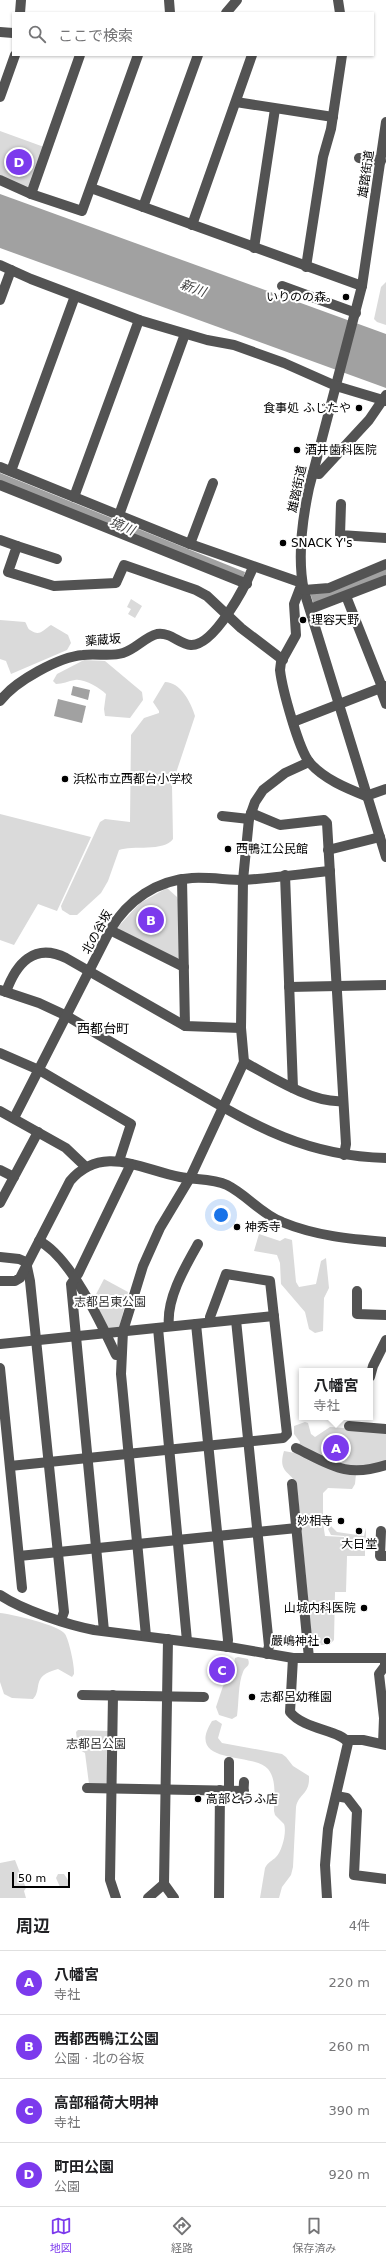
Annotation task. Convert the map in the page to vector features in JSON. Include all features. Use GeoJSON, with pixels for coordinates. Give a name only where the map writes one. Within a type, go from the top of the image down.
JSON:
{"type":"FeatureCollection","features":[{"type":"Feature","properties":{"kind":"street"},"geometry":{"type":"LineString","coordinates":[[20,12],[21,0]]}},
{"type":"Feature","properties":{"kind":"street"},"geometry":{"type":"LineString","coordinates":[[169,0],[170,12]]}},
{"type":"Feature","properties":{"kind":"street"},"geometry":{"type":"LineString","coordinates":[[227,12],[237,0]]}},
{"type":"Feature","properties":{"kind":"street"},"geometry":{"type":"LineString","coordinates":[[338,0],[340,12]]}},
{"type":"Feature","properties":{"kind":"street"},"geometry":{"type":"LineString","coordinates":[[0,32],[12,33]]}},
{"type":"Feature","properties":{"kind":"street"},"geometry":{"type":"LineString","coordinates":[[0,97],[15,56]]}},
{"type":"Feature","properties":{"kind":"street"},"geometry":{"type":"LineString","coordinates":[[31,194],[80,56]]}},
{"type":"Feature","properties":{"kind":"street"},"geometry":{"type":"LineString","coordinates":[[0,180],[31,194],[82,211],[138,56]]}},
{"type":"Feature","properties":{"kind":"street"},"geometry":{"type":"LineString","coordinates":[[143,208],[198,56]]}},
{"type":"Feature","properties":{"kind":"street"},"geometry":{"type":"LineString","coordinates":[[192,225],[252,56]]}},
{"type":"Feature","properties":{"kind":"street"},"geometry":{"type":"LineString","coordinates":[[306,267],[323,157],[333,117],[342,56]]}},
{"type":"Feature","properties":{"kind":"street"},"geometry":{"type":"LineString","coordinates":[[236,102],[333,117]]}},
{"type":"Feature","properties":{"kind":"street"},"geometry":{"type":"LineString","coordinates":[[254,248],[275,109]]}},
{"type":"Feature","properties":{"kind":"street","name":"雄踏街道"},"geometry":{"type":"LineString","coordinates":[[386,122],[362,286],[356,314],[313,473],[302,528],[306,595],[366,796],[386,857]]}},
{"type":"Feature","properties":{"kind":"street"},"geometry":{"type":"LineString","coordinates":[[359,158],[381,162]]}},
{"type":"Feature","properties":{"kind":"street"},"geometry":{"type":"LineString","coordinates":[[90,188],[362,286]]}},
{"type":"Feature","properties":{"kind":"street"},"geometry":{"type":"LineString","coordinates":[[0,265],[75,296],[139,320],[185,334],[234,345],[337,383],[385,398],[369,420],[319,474],[313,473]]}},
{"type":"Feature","properties":{"kind":"street"},"geometry":{"type":"LineString","coordinates":[[0,300],[11,270]]}},
{"type":"Feature","properties":{"kind":"street"},"geometry":{"type":"LineString","coordinates":[[282,286],[356,314]]}},
{"type":"Feature","properties":{"kind":"street"},"geometry":{"type":"LineString","coordinates":[[11,471],[75,296]]}},
{"type":"Feature","properties":{"kind":"street"},"geometry":{"type":"LineString","coordinates":[[74,497],[139,320]]}},
{"type":"Feature","properties":{"kind":"street"},"geometry":{"type":"LineString","coordinates":[[119,515],[185,334]]}},
{"type":"Feature","properties":{"kind":"street"},"geometry":{"type":"LineString","coordinates":[[0,467],[190,544],[253,567],[306,595],[346,596],[386,580]]}},
{"type":"Feature","properties":{"kind":"street"},"geometry":{"type":"LineString","coordinates":[[190,544],[213,483]]}},
{"type":"Feature","properties":{"kind":"street"},"geometry":{"type":"LineString","coordinates":[[0,485],[247,584]]}},
{"type":"Feature","properties":{"kind":"street"},"geometry":{"type":"LineString","coordinates":[[341,504],[340,536],[386,538]]}},
{"type":"Feature","properties":{"kind":"street"},"geometry":{"type":"LineString","coordinates":[[0,540],[57,559]]}},
{"type":"Feature","properties":{"kind":"street"},"geometry":{"type":"LineString","coordinates":[[17,546],[8,572],[64,587],[116,583],[124,565],[202,593],[283,660]]}},
{"type":"Feature","properties":{"kind":"street"},"geometry":{"type":"LineString","coordinates":[[386,564],[329,588],[306,595],[294,604],[296,635],[283,660],[280,673],[293,722],[309,762],[336,782],[366,796],[386,789]]}},
{"type":"Feature","properties":{"kind":"street","name":"薬蔵坂"},"geometry":{"type":"LineString","coordinates":[[0,701],[16,686],[69,658],[89,654],[120,654],[133,649],[156,634],[170,635],[188,644],[198,644],[212,634],[247,584],[253,567]]}},
{"type":"Feature","properties":{"kind":"street"},"geometry":{"type":"LineString","coordinates":[[346,596],[383,687],[386,704]]}},
{"type":"Feature","properties":{"kind":"street"},"geometry":{"type":"LineString","coordinates":[[293,722],[383,687]]}},
{"type":"Feature","properties":{"kind":"street"},"geometry":{"type":"LineString","coordinates":[[146,1636],[121,1355],[123,1331],[133,1291],[148,1253],[166,1216],[190,1178],[244,1062],[241,1028],[243,880],[250,816],[255,802],[263,790],[285,773],[309,762]]}},
{"type":"Feature","properties":{"kind":"street"},"geometry":{"type":"LineString","coordinates":[[222,816],[250,816],[280,824],[324,820],[327,823],[346,1144],[344,1155]]}},
{"type":"Feature","properties":{"kind":"street"},"geometry":{"type":"LineString","coordinates":[[328,850],[380,837]]}},
{"type":"Feature","properties":{"kind":"street","name":"北の谷坂"},"geometry":{"type":"LineString","coordinates":[[14,1118],[90,972],[110,930],[122,913],[140,896],[162,884],[182,879],[203,877],[243,880],[330,871]]}},
{"type":"Feature","properties":{"kind":"street"},"geometry":{"type":"LineString","coordinates":[[285,875],[294,1088]]}},
{"type":"Feature","properties":{"kind":"street"},"geometry":{"type":"LineString","coordinates":[[182,879],[185,1026]]}},
{"type":"Feature","properties":{"kind":"street"},"geometry":{"type":"LineString","coordinates":[[110,930],[184,967]]}},
{"type":"Feature","properties":{"kind":"street"},"geometry":{"type":"LineString","coordinates":[[241,1028],[185,1026],[60,955],[40,954],[28,958],[19,965],[3,991],[39,1003],[67,1016],[224,1107],[283,1138],[321,1150],[344,1155],[386,1158]]}},
{"type":"Feature","properties":{"kind":"street"},"geometry":{"type":"LineString","coordinates":[[289,987],[386,985]]}},
{"type":"Feature","properties":{"kind":"street"},"geometry":{"type":"LineString","coordinates":[[0,1053],[39,1070],[131,1124],[119,1161]]}},
{"type":"Feature","properties":{"kind":"street"},"geometry":{"type":"LineString","coordinates":[[244,1062],[294,1088],[323,1098],[343,1102]]}},
{"type":"Feature","properties":{"kind":"street"},"geometry":{"type":"LineString","coordinates":[[0,1111],[72,1152],[86,1167]]}},
{"type":"Feature","properties":{"kind":"street"},"geometry":{"type":"LineString","coordinates":[[0,1203],[38,1132]]}},
{"type":"Feature","properties":{"kind":"street"},"geometry":{"type":"LineString","coordinates":[[0,1281],[15,1281],[20,1278],[28,1266],[66,1187],[75,1175],[86,1167],[102,1161],[119,1161],[190,1178],[223,1183],[271,1216],[290,1225],[331,1237],[386,1242]]}},
{"type":"Feature","properties":{"kind":"street"},"geometry":{"type":"LineString","coordinates":[[104,1631],[98,1548],[71,1286],[131,1164]]}},
{"type":"Feature","properties":{"kind":"street"},"geometry":{"type":"LineString","coordinates":[[0,1170],[14,1177]]}},
{"type":"Feature","properties":{"kind":"street"},"geometry":{"type":"LineString","coordinates":[[40,1241],[59,1258],[74,1279],[116,1355],[121,1355]]}},
{"type":"Feature","properties":{"kind":"street"},"geometry":{"type":"LineString","coordinates":[[169,1326],[169,1317],[176,1292],[185,1267],[198,1244]]}},
{"type":"Feature","properties":{"kind":"street"},"geometry":{"type":"LineString","coordinates":[[0,1258],[19,1259],[28,1266],[64,1612],[60,1620]]}},
{"type":"Feature","properties":{"kind":"street"},"geometry":{"type":"LineString","coordinates":[[10,1466],[283,1438],[287,1434],[270,1281],[226,1274],[210,1317],[210,1322]]}},
{"type":"Feature","properties":{"kind":"street"},"geometry":{"type":"LineString","coordinates":[[357,1291],[357,1314],[386,1315]]}},
{"type":"Feature","properties":{"kind":"street"},"geometry":{"type":"LineString","coordinates":[[0,1344],[274,1316]]}},
{"type":"Feature","properties":{"kind":"street"},"geometry":{"type":"LineString","coordinates":[[236,1320],[269,1646],[267,1654]]}},
{"type":"Feature","properties":{"kind":"street"},"geometry":{"type":"LineString","coordinates":[[196,1324],[228,1640],[227,1647]]}},
{"type":"Feature","properties":{"kind":"street"},"geometry":{"type":"LineString","coordinates":[[158,1328],[188,1641]]}},
{"type":"Feature","properties":{"kind":"street"},"geometry":{"type":"LineString","coordinates":[[372,1368],[386,1340]]}},
{"type":"Feature","properties":{"kind":"street"},"geometry":{"type":"LineString","coordinates":[[0,1368],[22,1588]]}},
{"type":"Feature","properties":{"kind":"street"},"geometry":{"type":"LineString","coordinates":[[367,1420],[367,1428]]}},
{"type":"Feature","properties":{"kind":"street"},"geometry":{"type":"LineString","coordinates":[[348,1426],[386,1429]]}},
{"type":"Feature","properties":{"kind":"street"},"geometry":{"type":"LineString","coordinates":[[296,1448],[342,1470],[366,1471],[386,1465]]}},
{"type":"Feature","properties":{"kind":"street"},"geometry":{"type":"LineString","coordinates":[[292,1484],[309,1658]]}},
{"type":"Feature","properties":{"kind":"street"},"geometry":{"type":"LineString","coordinates":[[19,1556],[297,1528]]}},
{"type":"Feature","properties":{"kind":"street"},"geometry":{"type":"LineString","coordinates":[[381,1531],[380,1556],[386,1556]]}},
{"type":"Feature","properties":{"kind":"street"},"geometry":{"type":"LineString","coordinates":[[0,1595],[16,1604],[84,1628],[188,1641],[293,1658],[386,1658],[385,1666],[379,1674],[384,1718],[385,1745],[363,1740],[346,1740]]}},
{"type":"Feature","properties":{"kind":"street"},"geometry":{"type":"LineString","coordinates":[[168,1639],[164,1884],[174,1898]]}},
{"type":"Feature","properties":{"kind":"street"},"geometry":{"type":"LineString","coordinates":[[293,1658],[290,1712],[293,1716],[312,1728],[342,1736],[346,1740],[347,1748],[326,1847],[327,1898]]}},
{"type":"Feature","properties":{"kind":"street"},"geometry":{"type":"LineString","coordinates":[[82,1695],[167,1696],[203,1700],[207,1686]]}},
{"type":"Feature","properties":{"kind":"street"},"geometry":{"type":"LineString","coordinates":[[113,1695],[110,1880],[116,1898]]}},
{"type":"Feature","properties":{"kind":"street"},"geometry":{"type":"LineString","coordinates":[[219,1898],[225,1790],[229,1762]]}},
{"type":"Feature","properties":{"kind":"street"},"geometry":{"type":"LineString","coordinates":[[87,1788],[244,1791]]}},
{"type":"Feature","properties":{"kind":"street"},"geometry":{"type":"LineString","coordinates":[[336,1796],[347,1798],[357,1811],[354,1875],[386,1879]]}},
{"type":"Feature","properties":{"kind":"street"},"geometry":{"type":"LineString","coordinates":[[148,1898],[164,1884]]}},
{"type":"Feature","properties":{"kind":"green space"},"geometry":{"type":"Polygon","coordinates":[[[0,131],[44,147],[30,186],[26,188],[0,176],[0,131]]]}},
{"type":"Feature","properties":{"kind":"green space"},"geometry":{"type":"Polygon","coordinates":[[[386,282],[386,325],[377,322],[374,319],[381,287],[386,282]]]}},
{"type":"Feature","properties":{"kind":"green space"},"geometry":{"type":"Polygon","coordinates":[[[131,599],[142,606],[135,618],[128,614],[131,609],[127,607],[131,599]]]}},
{"type":"Feature","properties":{"kind":"green space"},"geometry":{"type":"Polygon","coordinates":[[[0,620],[25,622],[29,629],[36,633],[41,632],[51,625],[68,635],[71,643],[67,650],[11,674],[6,661],[0,659],[0,620]]]}},
{"type":"Feature","properties":{"kind":"green space"},"geometry":{"type":"Polygon","coordinates":[[[84,660],[105,661],[142,692],[143,700],[130,718],[105,716],[104,709],[106,694],[91,684],[82,680],[72,680],[61,684],[56,684],[53,681],[57,674],[84,660]]]}},
{"type":"Feature","properties":{"kind":"green space"},"geometry":{"type":"Polygon","coordinates":[[[165,682],[175,685],[180,689],[188,699],[195,716],[172,785],[173,839],[163,846],[119,850],[108,881],[101,893],[77,915],[70,915],[62,910],[61,906],[100,822],[105,819],[130,822],[131,735],[144,718],[159,713],[153,702],[165,682]]]}},
{"type":"Feature","properties":{"kind":"green space"},"geometry":{"type":"Polygon","coordinates":[[[0,814],[91,837],[57,911],[38,904],[14,945],[0,940],[0,814]]]}},
{"type":"Feature","properties":{"kind":"green space"},"geometry":{"type":"Polygon","coordinates":[[[167,888],[177,897],[178,900],[180,957],[176,960],[119,930],[118,927],[140,903],[167,888]]]}},
{"type":"Feature","properties":{"kind":"green space"},"geometry":{"type":"Polygon","coordinates":[[[259,1234],[280,1241],[285,1238],[292,1240],[296,1282],[299,1287],[316,1284],[321,1261],[326,1258],[329,1288],[324,1298],[323,1331],[315,1333],[309,1329],[305,1312],[281,1284],[280,1263],[277,1255],[254,1251],[259,1234]]]}},
{"type":"Feature","properties":{"kind":"green space","name":"志都呂東公園"},"geometry":{"type":"Polygon","coordinates":[[[104,1279],[128,1292],[119,1329],[107,1330],[92,1302],[104,1279]]]}},
{"type":"Feature","properties":{"kind":"green space"},"geometry":{"type":"Polygon","coordinates":[[[305,1422],[308,1423],[311,1434],[315,1437],[330,1427],[386,1431],[386,1463],[356,1474],[355,1484],[352,1489],[328,1488],[323,1493],[323,1523],[325,1536],[344,1537],[344,1542],[365,1543],[365,1556],[347,1556],[346,1592],[335,1592],[334,1640],[329,1645],[317,1645],[312,1641],[297,1486],[292,1477],[286,1472],[282,1464],[284,1451],[295,1453],[300,1442],[294,1434],[294,1426],[305,1422]]]}},
{"type":"Feature","properties":{"kind":"green space"},"geometry":{"type":"Polygon","coordinates":[[[331,1526],[337,1532],[364,1536],[366,1528],[366,1541],[350,1541],[344,1536],[331,1535],[328,1529],[331,1526]]]}},
{"type":"Feature","properties":{"kind":"green space"},"geometry":{"type":"Polygon","coordinates":[[[0,1613],[14,1615],[45,1624],[54,1627],[65,1634],[73,1660],[74,1674],[72,1677],[58,1669],[49,1672],[40,1679],[36,1695],[33,1699],[12,1698],[4,1694],[0,1682],[0,1613]]]}},
{"type":"Feature","properties":{"kind":"green space"},"geometry":{"type":"Polygon","coordinates":[[[238,1657],[248,1659],[249,1664],[241,1677],[237,1716],[232,1719],[219,1715],[216,1707],[223,1686],[231,1678],[235,1658],[238,1657]]]}},
{"type":"Feature","properties":{"kind":"green space"},"geometry":{"type":"Polygon","coordinates":[[[216,1720],[222,1724],[218,1738],[222,1743],[282,1754],[293,1766],[309,1776],[308,1787],[297,1802],[296,1807],[293,1867],[291,1875],[282,1887],[279,1898],[260,1898],[265,1868],[267,1864],[276,1857],[282,1846],[285,1827],[275,1815],[274,1811],[273,1778],[268,1769],[260,1764],[224,1756],[214,1751],[207,1745],[206,1735],[212,1721],[216,1720]]]}},
{"type":"Feature","properties":{"kind":"green space","name":"志都呂公園"},"geometry":{"type":"Polygon","coordinates":[[[78,1730],[109,1731],[109,1782],[106,1785],[89,1784],[85,1753],[78,1749],[76,1732],[78,1730]]]}},
{"type":"Feature","properties":{"kind":"green space"},"geometry":{"type":"Polygon","coordinates":[[[15,1860],[26,1888],[24,1891],[26,1898],[0,1898],[0,1863],[15,1860]]]}},
{"type":"Feature","properties":{"kind":"green space"},"geometry":{"type":"Polygon","coordinates":[[[58,1874],[64,1874],[70,1883],[70,1887],[60,1887],[56,1878],[58,1874]]]}},
{"type":"Feature","properties":{"kind":"water","name":"新川"},"geometry":{"type":"Polygon","coordinates":[[[0,194],[386,334],[386,388],[0,248],[0,194]]]}},
{"type":"Feature","properties":{"kind":"water","name":"境川"},"geometry":{"type":"Polygon","coordinates":[[[0,473],[245,572],[243,578],[0,481],[0,473]]]}},
{"type":"Feature","properties":{"kind":"water"},"geometry":{"type":"Polygon","coordinates":[[[386,567],[386,578],[318,604],[313,602],[310,593],[386,567]]]}},
{"type":"Feature","properties":{"kind":"water"},"geometry":{"type":"Polygon","coordinates":[[[73,686],[90,690],[88,700],[71,695],[73,686]]]}},
{"type":"Feature","properties":{"kind":"water"},"geometry":{"type":"Polygon","coordinates":[[[58,699],[86,706],[82,723],[54,716],[58,699]]]}},
{"type":"Feature","properties":{"kind":"place","name":"町田公園"},"geometry":{"type":"Point","coordinates":[19,162]}},
{"type":"Feature","properties":{"kind":"place","name":"いりのの森。"},"geometry":{"type":"Point","coordinates":[346,297]}},
{"type":"Feature","properties":{"kind":"place","name":"食事処 ふじたや"},"geometry":{"type":"Point","coordinates":[359,408]}},
{"type":"Feature","properties":{"kind":"place","name":"酒井歯科医院"},"geometry":{"type":"Point","coordinates":[297,450]}},
{"type":"Feature","properties":{"kind":"place","name":"SNACK Y's"},"geometry":{"type":"Point","coordinates":[283,543]}},
{"type":"Feature","properties":{"kind":"place","name":"理容天野"},"geometry":{"type":"Point","coordinates":[303,620]}},
{"type":"Feature","properties":{"kind":"place","name":"浜松市立西都台小学校"},"geometry":{"type":"Point","coordinates":[65,779]}},
{"type":"Feature","properties":{"kind":"place","name":"西鴨江公民館"},"geometry":{"type":"Point","coordinates":[228,849]}},
{"type":"Feature","properties":{"kind":"place","name":"西都西鴨江公園"},"geometry":{"type":"Point","coordinates":[151,920]}},
{"type":"Feature","properties":{"kind":"place","name":"神秀寺"},"geometry":{"type":"Point","coordinates":[237,1227]}},
{"type":"Feature","properties":{"kind":"place","name":"八幡宮"},"geometry":{"type":"Point","coordinates":[336,1448]}},
{"type":"Feature","properties":{"kind":"place","name":"妙相寺"},"geometry":{"type":"Point","coordinates":[341,1521]}},
{"type":"Feature","properties":{"kind":"place","name":"大日堂"},"geometry":{"type":"Point","coordinates":[359,1531]}},
{"type":"Feature","properties":{"kind":"place","name":"山城内科医院"},"geometry":{"type":"Point","coordinates":[364,1608]}},
{"type":"Feature","properties":{"kind":"place","name":"嚴嶋神社"},"geometry":{"type":"Point","coordinates":[327,1641]}},
{"type":"Feature","properties":{"kind":"place","name":"高部稲荷大明神"},"geometry":{"type":"Point","coordinates":[222,1670]}},
{"type":"Feature","properties":{"kind":"place","name":"志都呂幼稚園"},"geometry":{"type":"Point","coordinates":[252,1697]}},
{"type":"Feature","properties":{"kind":"place","name":"高部とうふ店"},"geometry":{"type":"Point","coordinates":[198,1799]}},
{"type":"Feature","properties":{"kind":"district","name":"西都台町"},"geometry":{"type":"Point","coordinates":[103,1028]}}]}
